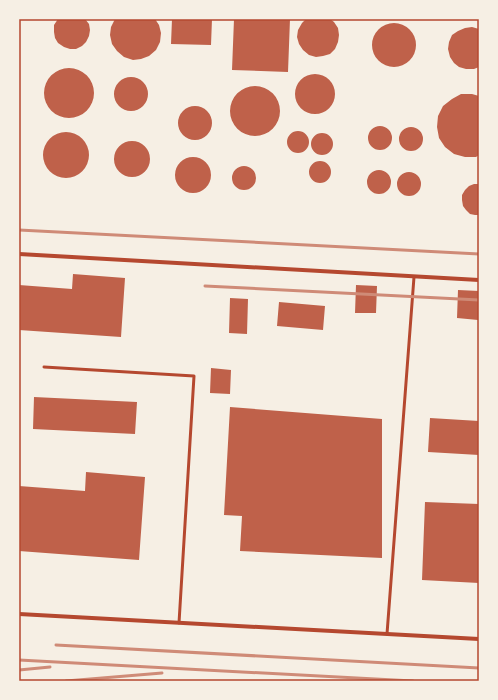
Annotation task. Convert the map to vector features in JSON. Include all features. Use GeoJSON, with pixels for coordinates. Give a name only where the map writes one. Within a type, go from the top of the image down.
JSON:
{"type":"FeatureCollection","features":[{"type":"Feature","properties":{"kind":"street"},"geometry":{"type":"LineString","coordinates":[[19,254],[479,280]]}},
{"type":"Feature","properties":{"kind":"street"},"geometry":{"type":"LineString","coordinates":[[19,614],[479,639]]}},
{"type":"Feature","properties":{"kind":"lane"},"geometry":{"type":"LineString","coordinates":[[387,634],[414,277]]}},
{"type":"Feature","properties":{"kind":"lane"},"geometry":{"type":"LineString","coordinates":[[44,367],[194,376],[179,623]]}},
{"type":"Feature","properties":{"kind":"building"},"geometry":{"type":"Polygon","coordinates":[[[58,19],[85,19],[89,24],[90,30],[86,42],[76,49],[64,47],[58,43],[55,38],[54,25],[58,19]]]}},
{"type":"Feature","properties":{"kind":"building"},"geometry":{"type":"Polygon","coordinates":[[[115,19],[155,19],[159,25],[161,33],[160,42],[156,50],[149,56],[141,59],[133,60],[124,57],[112,44],[110,35],[111,27],[115,19]]]}},
{"type":"Feature","properties":{"kind":"building"},"geometry":{"type":"Polygon","coordinates":[[[172,19],[212,19],[211,45],[171,44],[172,19]]]}},
{"type":"Feature","properties":{"kind":"building"},"geometry":{"type":"Polygon","coordinates":[[[234,19],[290,19],[288,72],[232,70],[234,19]]]}},
{"type":"Feature","properties":{"kind":"building"},"geometry":{"type":"Polygon","coordinates":[[[306,19],[330,19],[334,22],[338,28],[339,35],[335,49],[330,54],[316,57],[309,55],[303,50],[297,37],[298,30],[306,19]]]}},
{"type":"Feature","properties":{"kind":"building"},"geometry":{"type":"Polygon","coordinates":[[[398,23],[410,29],[415,37],[415,53],[410,61],[402,66],[390,67],[378,61],[373,53],[372,41],[378,29],[386,24],[398,23]]]}},
{"type":"Feature","properties":{"kind":"building"},"geometry":{"type":"Polygon","coordinates":[[[472,27],[479,29],[479,67],[474,69],[466,69],[459,67],[450,57],[448,49],[449,42],[452,35],[458,31],[472,27]]]}},
{"type":"Feature","properties":{"kind":"building"},"geometry":{"type":"Polygon","coordinates":[[[69,68],[78,70],[87,75],[92,84],[94,93],[92,102],[87,111],[78,116],[69,118],[60,116],[51,111],[46,102],[44,93],[46,84],[51,75],[60,70],[69,68]]]}},
{"type":"Feature","properties":{"kind":"building"},"geometry":{"type":"Polygon","coordinates":[[[319,74],[326,77],[332,83],[335,94],[334,102],[326,111],[319,114],[311,114],[304,111],[296,102],[295,90],[298,83],[307,75],[319,74]]]}},
{"type":"Feature","properties":{"kind":"building"},"geometry":{"type":"Polygon","coordinates":[[[131,77],[143,82],[148,94],[143,106],[131,111],[119,106],[114,94],[119,82],[131,77]]]}},
{"type":"Feature","properties":{"kind":"building"},"geometry":{"type":"Polygon","coordinates":[[[250,86],[260,86],[273,93],[280,106],[280,116],[273,129],[260,136],[250,136],[241,132],[234,125],[230,116],[230,106],[234,97],[241,90],[250,86]]]}},
{"type":"Feature","properties":{"kind":"building"},"geometry":{"type":"Polygon","coordinates":[[[461,94],[472,94],[479,96],[479,155],[476,157],[465,157],[454,154],[445,147],[439,138],[437,127],[438,116],[443,106],[461,94]]]}},
{"type":"Feature","properties":{"kind":"building"},"geometry":{"type":"Polygon","coordinates":[[[192,106],[198,106],[202,107],[209,113],[212,123],[211,130],[205,137],[198,140],[192,140],[188,139],[181,133],[178,126],[178,120],[179,116],[185,109],[192,106]]]}},
{"type":"Feature","properties":{"kind":"building"},"geometry":{"type":"Polygon","coordinates":[[[380,126],[385,127],[391,133],[391,143],[385,149],[380,150],[375,149],[369,143],[368,138],[369,133],[375,127],[380,126]]]}},
{"type":"Feature","properties":{"kind":"building"},"geometry":{"type":"Polygon","coordinates":[[[411,127],[416,128],[422,134],[422,144],[416,150],[411,151],[406,150],[400,144],[399,139],[400,134],[406,128],[411,127]]]}},
{"type":"Feature","properties":{"kind":"building"},"geometry":{"type":"Polygon","coordinates":[[[298,131],[306,134],[309,142],[306,150],[298,153],[290,150],[287,142],[290,134],[298,131]]]}},
{"type":"Feature","properties":{"kind":"building"},"geometry":{"type":"Polygon","coordinates":[[[66,132],[79,136],[85,142],[89,155],[85,168],[79,174],[66,178],[53,174],[47,168],[43,155],[47,142],[53,136],[66,132]]]}},
{"type":"Feature","properties":{"kind":"building"},"geometry":{"type":"Polygon","coordinates":[[[322,133],[330,136],[333,144],[330,152],[322,155],[314,152],[311,144],[314,136],[322,133]]]}},
{"type":"Feature","properties":{"kind":"building"},"geometry":{"type":"Polygon","coordinates":[[[136,141],[145,146],[149,152],[149,166],[145,172],[136,177],[128,177],[119,172],[115,166],[114,155],[119,146],[125,142],[136,141]]]}},
{"type":"Feature","properties":{"kind":"building"},"geometry":{"type":"Polygon","coordinates":[[[196,157],[206,162],[210,168],[210,182],[206,188],[200,192],[190,193],[180,188],[176,182],[175,172],[180,162],[186,158],[196,157]]]}},
{"type":"Feature","properties":{"kind":"building"},"geometry":{"type":"Polygon","coordinates":[[[320,161],[328,164],[331,172],[328,180],[320,183],[312,180],[309,172],[312,164],[320,161]]]}},
{"type":"Feature","properties":{"kind":"building"},"geometry":{"type":"Polygon","coordinates":[[[244,166],[249,167],[255,173],[255,183],[249,189],[244,190],[239,189],[233,183],[232,178],[233,173],[239,167],[244,166]]]}},
{"type":"Feature","properties":{"kind":"building"},"geometry":{"type":"Polygon","coordinates":[[[379,170],[384,171],[390,177],[390,187],[384,193],[379,194],[374,193],[368,187],[367,182],[368,177],[374,171],[379,170]]]}},
{"type":"Feature","properties":{"kind":"building"},"geometry":{"type":"Polygon","coordinates":[[[409,172],[414,173],[420,179],[420,189],[414,195],[409,196],[404,195],[398,189],[397,184],[398,179],[404,173],[409,172]]]}},
{"type":"Feature","properties":{"kind":"building"},"geometry":{"type":"Polygon","coordinates":[[[474,184],[479,184],[479,215],[470,214],[463,206],[462,200],[462,195],[465,190],[474,184]]]}},
{"type":"Feature","properties":{"kind":"building"},"geometry":{"type":"Polygon","coordinates":[[[73,274],[125,278],[121,337],[19,330],[19,285],[72,289],[73,274]]]}},
{"type":"Feature","properties":{"kind":"building"},"geometry":{"type":"Polygon","coordinates":[[[356,285],[377,286],[376,313],[355,313],[356,285]]]}},
{"type":"Feature","properties":{"kind":"building"},"geometry":{"type":"Polygon","coordinates":[[[458,290],[479,291],[478,320],[457,318],[458,290]]]}},
{"type":"Feature","properties":{"kind":"building"},"geometry":{"type":"Polygon","coordinates":[[[230,298],[248,299],[247,334],[229,333],[230,298]]]}},
{"type":"Feature","properties":{"kind":"building"},"geometry":{"type":"Polygon","coordinates":[[[279,302],[325,306],[323,330],[277,326],[279,302]]]}},
{"type":"Feature","properties":{"kind":"building"},"geometry":{"type":"Polygon","coordinates":[[[211,368],[231,370],[230,394],[210,393],[211,368]]]}},
{"type":"Feature","properties":{"kind":"building"},"geometry":{"type":"Polygon","coordinates":[[[34,397],[137,402],[135,434],[33,429],[34,397]]]}},
{"type":"Feature","properties":{"kind":"building"},"geometry":{"type":"Polygon","coordinates":[[[230,407],[382,419],[382,558],[240,551],[242,516],[224,515],[230,407]]]}},
{"type":"Feature","properties":{"kind":"building"},"geometry":{"type":"Polygon","coordinates":[[[430,418],[479,421],[479,455],[428,452],[430,418]]]}},
{"type":"Feature","properties":{"kind":"building"},"geometry":{"type":"Polygon","coordinates":[[[86,472],[145,477],[139,560],[19,551],[19,486],[85,491],[86,472]]]}},
{"type":"Feature","properties":{"kind":"building"},"geometry":{"type":"Polygon","coordinates":[[[425,502],[479,504],[479,583],[422,580],[425,502]]]}},
{"type":"Feature","properties":{"kind":"railway"},"geometry":{"type":"LineString","coordinates":[[19,230],[479,254]]}},
{"type":"Feature","properties":{"kind":"railway"},"geometry":{"type":"LineString","coordinates":[[205,286],[479,300]]}},
{"type":"Feature","properties":{"kind":"railway"},"geometry":{"type":"LineString","coordinates":[[56,645],[479,668]]}},
{"type":"Feature","properties":{"kind":"railway"},"geometry":{"type":"LineString","coordinates":[[19,660],[413,681]]}},
{"type":"Feature","properties":{"kind":"railway"},"geometry":{"type":"LineString","coordinates":[[19,670],[50,667]]}},
{"type":"Feature","properties":{"kind":"railway"},"geometry":{"type":"LineString","coordinates":[[66,681],[162,673]]}}]}
